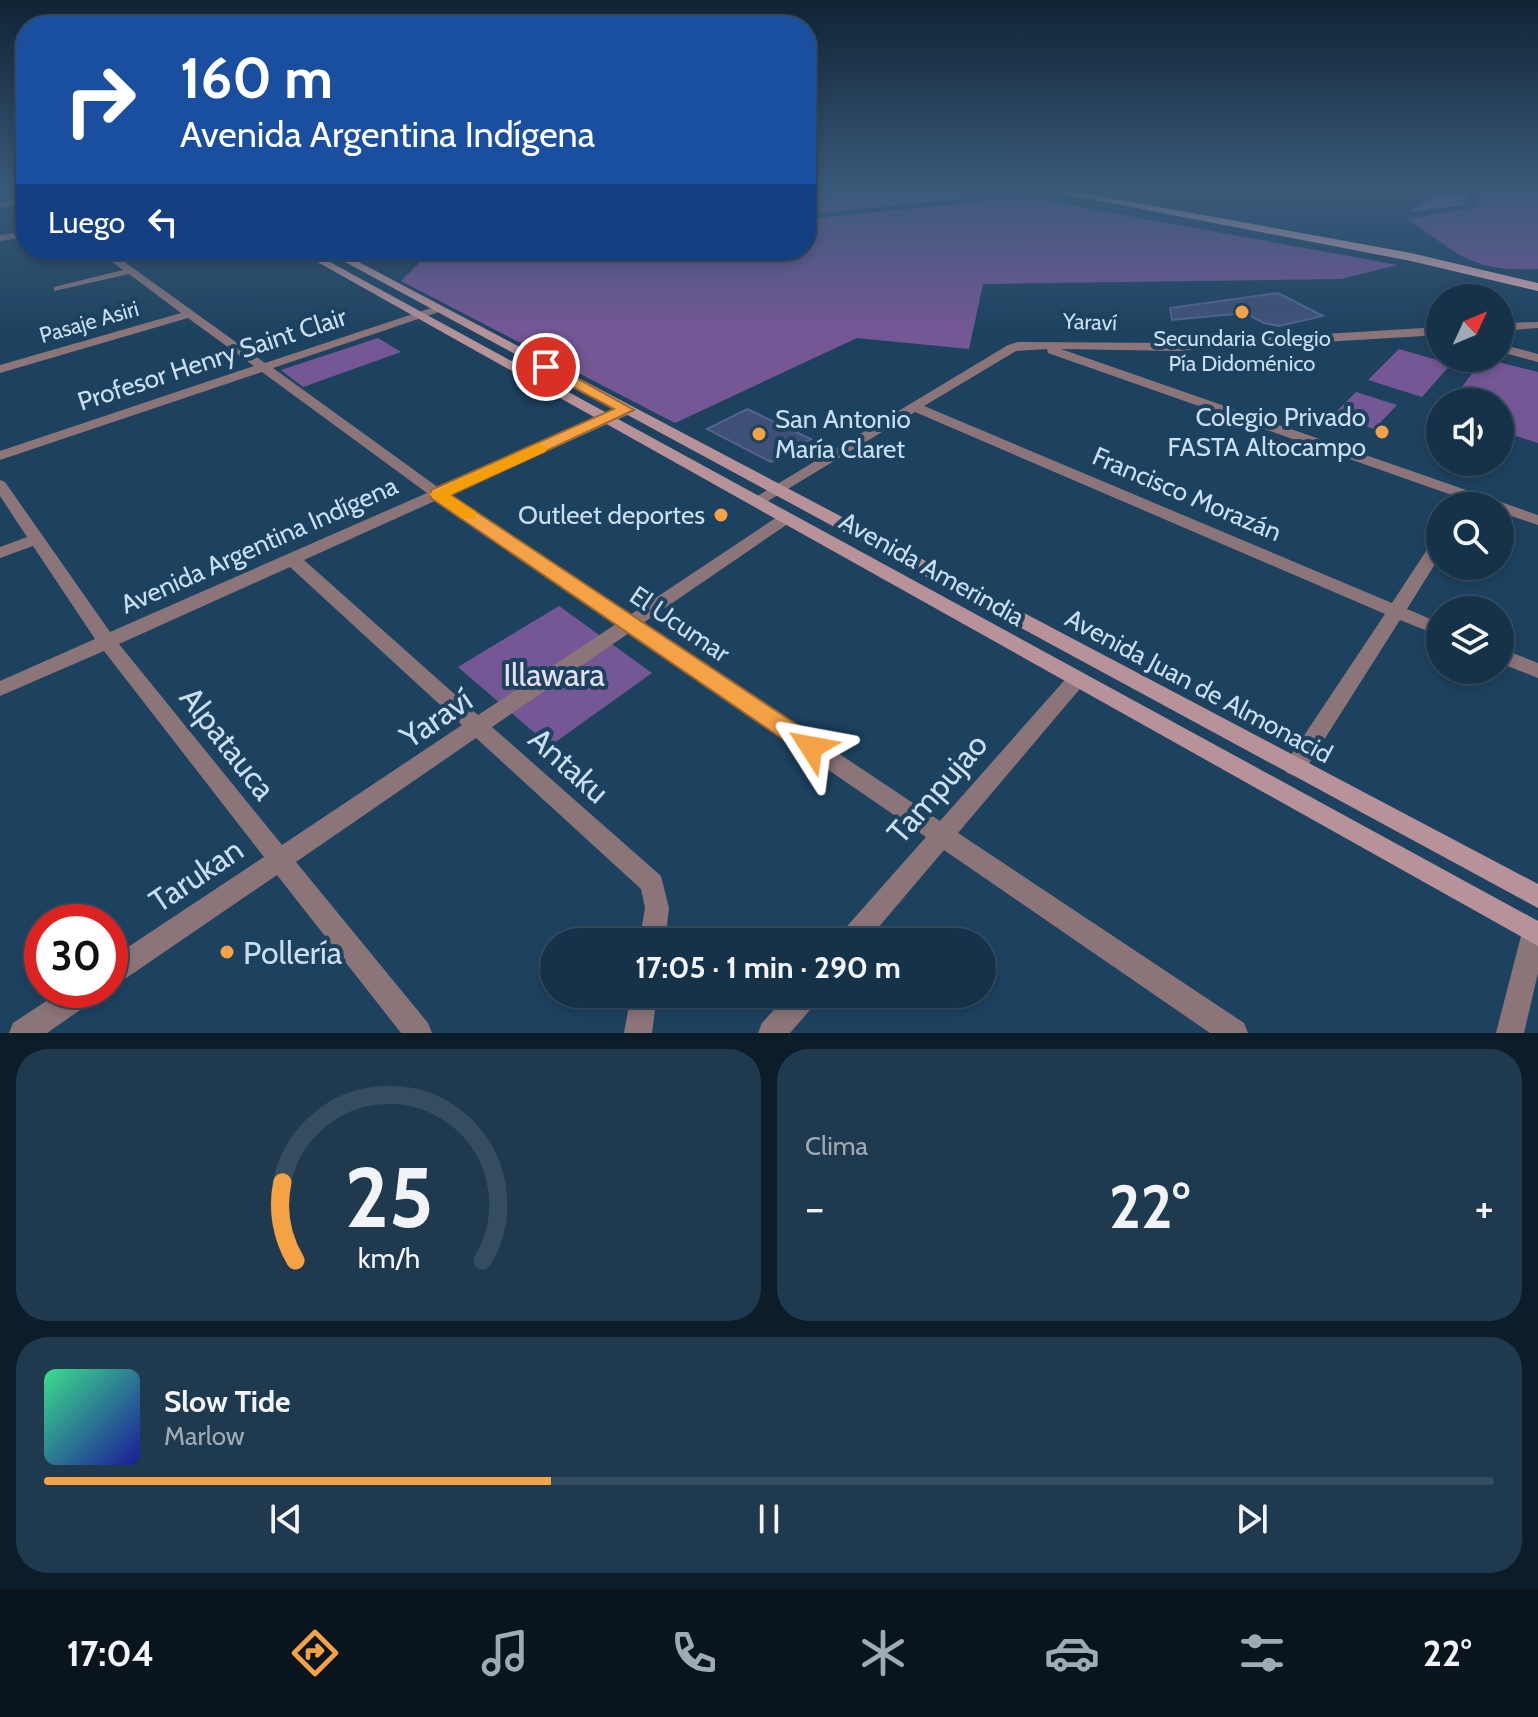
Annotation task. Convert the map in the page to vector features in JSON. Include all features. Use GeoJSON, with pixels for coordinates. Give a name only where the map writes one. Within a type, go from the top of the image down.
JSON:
{"type":"FeatureCollection","features":[{"type":"Feature","properties":{"kind":"main road"},"geometry":{"type":"LineString","coordinates":[[1307,238],[1538,287]]}},
{"type":"Feature","properties":{"kind":"street","name":"El Ucumar"},"geometry":{"type":"LineString","coordinates":[[115,260],[438,494],[1234,1033]]}},
{"type":"Feature","properties":{"kind":"street","name":"Avenida Amerindia"},"geometry":{"type":"LineString","coordinates":[[319,260],[1537,933]]}},
{"type":"Feature","properties":{"kind":"street","name":"Avenida Juan de Almonacid"},"geometry":{"type":"LineString","coordinates":[[351,260],[1538,897]]}},
{"type":"Feature","properties":{"kind":"street"},"geometry":{"type":"LineString","coordinates":[[58,289],[130,271]]}},
{"type":"Feature","properties":{"kind":"street","name":"Profesor Henry Saint Clair"},"geometry":{"type":"LineString","coordinates":[[0,456],[438,309]]}},
{"type":"Feature","properties":{"kind":"street","name":"Pasaje Asiri"},"geometry":{"type":"LineString","coordinates":[[0,369],[189,314]]}},
{"type":"Feature","properties":{"kind":"street"},"geometry":{"type":"LineString","coordinates":[[1514,326],[1538,325]]}},
{"type":"Feature","properties":{"kind":"street","name":"Yaraví"},"geometry":{"type":"LineString","coordinates":[[757,501],[1012,348],[1035,344],[1177,347],[1426,332]]}},
{"type":"Feature","properties":{"kind":"street"},"geometry":{"type":"LineString","coordinates":[[1035,344],[1442,492]]}},
{"type":"Feature","properties":{"kind":"street"},"geometry":{"type":"LineString","coordinates":[[1514,352],[1538,358]]}},
{"type":"Feature","properties":{"kind":"street","name":"Francisco Morazán"},"geometry":{"type":"LineString","coordinates":[[914,407],[1426,624]]}},
{"type":"Feature","properties":{"kind":"street","name":"Avenida Argentina Indígena"},"geometry":{"type":"LineString","coordinates":[[0,689],[627,410]]}},
{"type":"Feature","properties":{"kind":"street","name":"Alpatauca"},"geometry":{"type":"LineString","coordinates":[[0,485],[107,642],[418,1033]]}},
{"type":"Feature","properties":{"kind":"street"},"geometry":{"type":"LineString","coordinates":[[1514,511],[1538,520]]}},
{"type":"Feature","properties":{"kind":"street","name":"Yaraví"},"geometry":{"type":"LineString","coordinates":[[280,860],[786,518]]}},
{"type":"Feature","properties":{"kind":"street"},"geometry":{"type":"LineString","coordinates":[[0,553],[37,539]]}},
{"type":"Feature","properties":{"kind":"street","name":"Antaku"},"geometry":{"type":"LineString","coordinates":[[292,559],[652,884],[657,908],[654,928]]}},
{"type":"Feature","properties":{"kind":"street"},"geometry":{"type":"LineString","coordinates":[[1295,767],[1426,565]]}},
{"type":"Feature","properties":{"kind":"street"},"geometry":{"type":"LineString","coordinates":[[1514,661],[1538,671]]}},
{"type":"Feature","properties":{"kind":"street","name":"Tampujao"},"geometry":{"type":"LineString","coordinates":[[862,928],[1077,679]]}},
{"type":"Feature","properties":{"kind":"street","name":"Tarukan"},"geometry":{"type":"LineString","coordinates":[[128,962],[280,860]]}},
{"type":"Feature","properties":{"kind":"street"},"geometry":{"type":"LineString","coordinates":[[1510,1033],[1537,933]]}},
{"type":"Feature","properties":{"kind":"street"},"geometry":{"type":"LineString","coordinates":[[23,1033],[60,1008]]}},
{"type":"Feature","properties":{"kind":"street"},"geometry":{"type":"LineString","coordinates":[[638,1033],[642,1008]]}},
{"type":"Feature","properties":{"kind":"street"},"geometry":{"type":"LineString","coordinates":[[772,1033],[794,1008]]}},
{"type":"Feature","properties":{"kind":"green space"},"geometry":{"type":"Polygon","coordinates":[[[816,238],[1251,238],[1398,265],[1341,279],[983,284],[969,349],[857,338],[675,423],[401,281],[422,260],[816,260],[816,238]]]}},
{"type":"Feature","properties":{"kind":"green space"},"geometry":{"type":"Polygon","coordinates":[[[1436,238],[1538,238],[1538,269],[1497,268],[1467,259],[1436,238]]]}},
{"type":"Feature","properties":{"kind":"green space"},"geometry":{"type":"Polygon","coordinates":[[[378,338],[401,352],[303,387],[281,370],[378,338]]]}},
{"type":"Feature","properties":{"kind":"green space"},"geometry":{"type":"Polygon","coordinates":[[[1399,349],[1426,357],[1426,372],[1444,372],[1430,388],[1426,388],[1422,397],[1368,380],[1399,349]]]}},
{"type":"Feature","properties":{"kind":"green space"},"geometry":{"type":"Polygon","coordinates":[[[1514,366],[1538,372],[1538,443],[1514,435],[1514,388],[1461,388],[1473,372],[1514,372],[1514,366]]]}},
{"type":"Feature","properties":{"kind":"green space"},"geometry":{"type":"Polygon","coordinates":[[[1356,392],[1397,405],[1374,429],[1333,415],[1356,392]]]}},
{"type":"Feature","properties":{"kind":"green space","name":"Illawara"},"geometry":{"type":"Polygon","coordinates":[[[559,606],[652,673],[550,746],[458,667],[559,606]]]}},
{"type":"Feature","properties":{"kind":"building"},"geometry":{"type":"Polygon","coordinates":[[[1278,293],[1323,316],[1279,326],[1264,323],[1245,313],[1172,320],[1170,308],[1278,293]]]}},
{"type":"Feature","properties":{"kind":"building","name":"San Antonio María Claret"},"geometry":{"type":"Polygon","coordinates":[[[747,409],[811,439],[771,462],[707,429],[747,409]]]}},
{"type":"Feature","properties":{"kind":"slow traffic"},"geometry":{"type":"LineString","coordinates":[[470,515],[438,494],[539,448]]}},
{"type":"Feature","properties":{"kind":"place","name":"Secundaria Colegio Pía Didoménico"},"geometry":{"type":"Point","coordinates":[1242,312]}},
{"type":"Feature","properties":{"kind":"place","name":"Colegio Privado FASTA Altocampo"},"geometry":{"type":"Point","coordinates":[1382,432]}},
{"type":"Feature","properties":{"kind":"place","name":"San Antonio María Claret"},"geometry":{"type":"Point","coordinates":[759,434]}},
{"type":"Feature","properties":{"kind":"place","name":"Outleet deportes"},"geometry":{"type":"Point","coordinates":[721,515]}},
{"type":"Feature","properties":{"kind":"place","name":"Pollería"},"geometry":{"type":"Point","coordinates":[227,952]}},
{"type":"Feature","properties":{"kind":"route"},"geometry":{"type":"LineString","coordinates":[[546,367],[627,410],[438,494],[811,747]]}}]}
